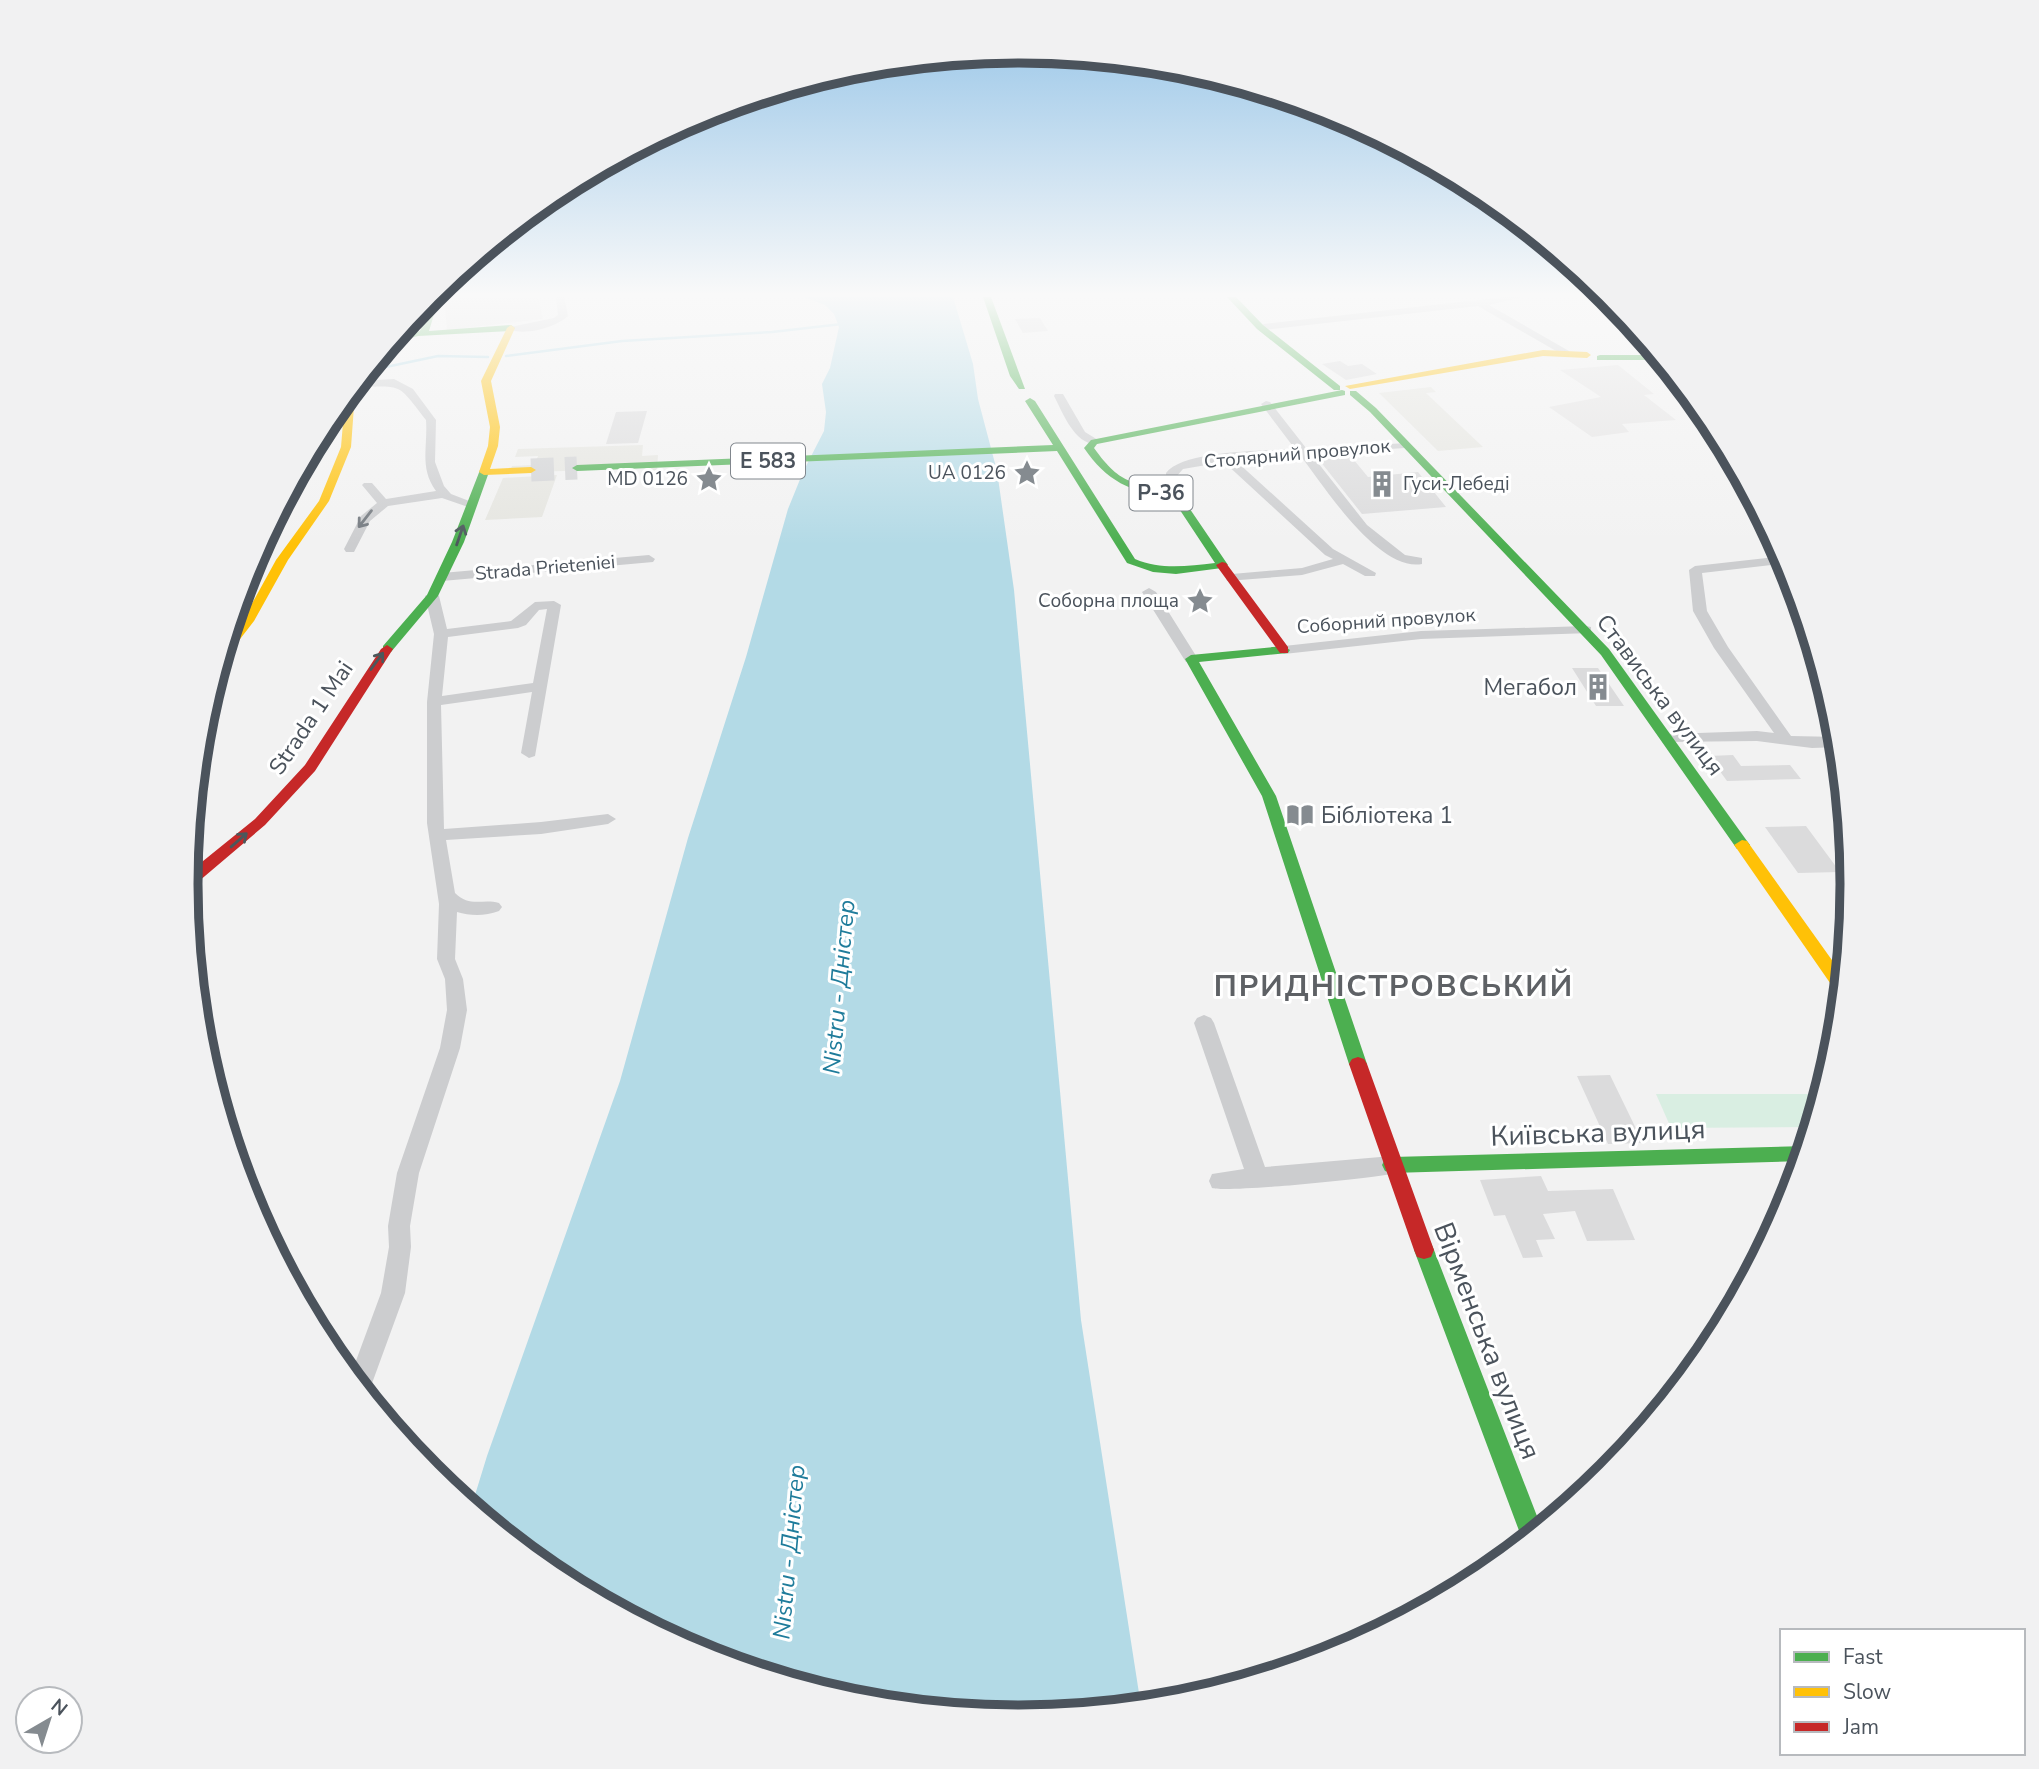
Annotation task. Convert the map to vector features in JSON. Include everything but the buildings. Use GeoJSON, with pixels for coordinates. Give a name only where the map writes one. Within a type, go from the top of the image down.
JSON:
{"type":"FeatureCollection","features":[{"type":"Feature","properties":{"kind":"main road","name":"Strada Prieteniei"},"geometry":{"type":"LineString","coordinates":[[432,596],[458,542],[492,454],[497,422],[487,380]]}},
{"type":"Feature","properties":{"kind":"main road"},"geometry":{"type":"LineString","coordinates":[[1017,380],[1131,561],[1146,569],[1227,571],[1284,650]]}},
{"type":"Feature","properties":{"kind":"main road","name":"Стависька вулиця"},"geometry":{"type":"LineString","coordinates":[[1333,380],[1346,389]]}},
{"type":"Feature","properties":{"kind":"main road","name":"Стависька вулиця"},"geometry":{"type":"LineString","coordinates":[[1334,380],[1373,410],[1605,652],[1669,738],[1835,977]]}},
{"type":"Feature","properties":{"kind":"main road"},"geometry":{"type":"LineString","coordinates":[[1094,442],[1097,438],[1115,433],[1398,380]]}},
{"type":"Feature","properties":{"kind":"main road"},"geometry":{"type":"LineString","coordinates":[[1346,389],[1423,380]]}},
{"type":"Feature","properties":{"kind":"main road"},"geometry":{"type":"LineString","coordinates":[[238,634],[248,621],[282,560],[324,501],[346,447],[349,411]]}},
{"type":"Feature","properties":{"kind":"main road","name":"Р-36"},"geometry":{"type":"LineString","coordinates":[[1094,442],[1089,448],[1097,461],[1120,484],[1148,494],[1173,492],[1227,571]]}},
{"type":"Feature","properties":{"kind":"main road","name":"E 583"},"geometry":{"type":"LineString","coordinates":[[577,468],[1060,448]]}},
{"type":"Feature","properties":{"kind":"main road","name":"E 583"},"geometry":{"type":"LineString","coordinates":[[584,451],[651,466]]}},
{"type":"Feature","properties":{"kind":"main road"},"geometry":{"type":"LineString","coordinates":[[492,454],[512,453]]}},
{"type":"Feature","properties":{"kind":"main road"},"geometry":{"type":"LineString","coordinates":[[484,472],[531,470]]}},
{"type":"Feature","properties":{"kind":"main road","name":"Strada 1 Mai"},"geometry":{"type":"LineString","coordinates":[[198,873],[260,822],[302,779],[368,674],[401,628],[432,596]]}},
{"type":"Feature","properties":{"kind":"main road","name":"Соборний провулок"},"geometry":{"type":"LineString","coordinates":[[1191,659],[1284,650]]}},
{"type":"Feature","properties":{"kind":"main road","name":"Вірменська вулиця"},"geometry":{"type":"LineString","coordinates":[[1191,659],[1269,796],[1392,1165],[1530,1528]]}},
{"type":"Feature","properties":{"kind":"main road","name":"Київська вулиця"},"geometry":{"type":"LineString","coordinates":[[1392,1165],[1795,1153]]}},
{"type":"Feature","properties":{"kind":"street"},"geometry":{"type":"LineString","coordinates":[[369,383],[394,382],[417,400],[431,420],[429,462],[431,473],[442,494]]}},
{"type":"Feature","properties":{"kind":"street"},"geometry":{"type":"LineString","coordinates":[[1059,396],[1081,434],[1094,442]]}},
{"type":"Feature","properties":{"kind":"street"},"geometry":{"type":"LineString","coordinates":[[1267,406],[1363,528],[1401,558],[1417,561]]}},
{"type":"Feature","properties":{"kind":"street","name":"Столярний провулок"},"geometry":{"type":"LineString","coordinates":[[1173,492],[1169,480],[1179,466],[1226,458],[1405,445]]}},
{"type":"Feature","properties":{"kind":"street"},"geometry":{"type":"LineString","coordinates":[[1226,458],[1329,552],[1370,573]]}},
{"type":"Feature","properties":{"kind":"street"},"geometry":{"type":"LineString","coordinates":[[368,485],[383,503]]}},
{"type":"Feature","properties":{"kind":"street"},"geometry":{"type":"LineString","coordinates":[[349,549],[367,513],[383,503],[442,494],[471,503]]}},
{"type":"Feature","properties":{"kind":"street","name":"Strada Prieteniei"},"geometry":{"type":"LineString","coordinates":[[442,577],[649,559]]}},
{"type":"Feature","properties":{"kind":"street"},"geometry":{"type":"LineString","coordinates":[[1227,571],[1276,574],[1331,565],[1342,560]]}},
{"type":"Feature","properties":{"kind":"street"},"geometry":{"type":"LineString","coordinates":[[1774,561],[1695,570],[1699,611],[1721,648],[1786,740]]}},
{"type":"Feature","properties":{"kind":"street"},"geometry":{"type":"LineString","coordinates":[[1149,592],[1191,659]]}},
{"type":"Feature","properties":{"kind":"street"},"geometry":{"type":"LineString","coordinates":[[363,1378],[393,1293],[400,1247],[399,1226],[408,1173],[450,1048],[457,1010],[454,979],[446,959],[449,928],[437,835],[434,702],[440,634],[432,596]]}},
{"type":"Feature","properties":{"kind":"street","name":"Strada Prieteniei"},"geometry":{"type":"LineString","coordinates":[[440,634],[513,625],[521,622],[535,607],[554,605],[529,754]]}},
{"type":"Feature","properties":{"kind":"street","name":"Соборний провулок"},"geometry":{"type":"LineString","coordinates":[[1284,650],[1421,635],[1586,630]]}},
{"type":"Feature","properties":{"kind":"street"},"geometry":{"type":"LineString","coordinates":[[434,702],[539,687]]}},
{"type":"Feature","properties":{"kind":"street"},"geometry":{"type":"LineString","coordinates":[[1669,738],[1757,736],[1828,742]]}},
{"type":"Feature","properties":{"kind":"street"},"geometry":{"type":"LineString","coordinates":[[437,835],[473,830],[541,828],[608,819]]}},
{"type":"Feature","properties":{"kind":"street"},"geometry":{"type":"LineString","coordinates":[[442,866],[443,858],[454,842],[473,830]]}},
{"type":"Feature","properties":{"kind":"street"},"geometry":{"type":"LineString","coordinates":[[444,891],[460,907],[470,910],[493,907]]}},
{"type":"Feature","properties":{"kind":"street"},"geometry":{"type":"LineString","coordinates":[[1204,1023],[1258,1178]]}},
{"type":"Feature","properties":{"kind":"street"},"geometry":{"type":"LineString","coordinates":[[1220,1181],[1392,1165]]}},
{"type":"Feature","properties":{"kind":"shaded area"},"geometry":{"type":"Polygon","coordinates":[[[1575,380],[1636,380],[1654,394],[1644,395],[1676,420],[1622,424],[1629,432],[1592,437],[1549,407],[1601,397],[1575,380]]]}},
{"type":"Feature","properties":{"kind":"shaded area"},"geometry":{"type":"Polygon","coordinates":[[[1431,387],[1436,392],[1426,393],[1483,447],[1438,451],[1379,393],[1431,387]]]}},
{"type":"Feature","properties":{"kind":"shaded area"},"geometry":{"type":"Polygon","coordinates":[[[643,445],[642,456],[658,455],[657,472],[645,472],[645,468],[509,473],[512,466],[534,465],[538,456],[515,457],[518,449],[643,445]]]}},
{"type":"Feature","properties":{"kind":"shaded area"},"geometry":{"type":"Polygon","coordinates":[[[557,475],[542,517],[485,520],[503,478],[557,475]]]}},
{"type":"Feature","properties":{"kind":"green space"},"geometry":{"type":"Polygon","coordinates":[[[1656,1094],[1814,1094],[1804,1127],[1671,1128],[1656,1094]]]}},
{"type":"Feature","properties":{"kind":"water","name":"Nistru - Дністер"},"geometry":{"type":"Polygon","coordinates":[[[824,380],[975,380],[997,471],[1014,590],[1081,1320],[1140,1697],[1073,1704],[966,1704],[912,1699],[807,1678],[705,1643],[609,1596],[563,1568],[474,1498],[620,1081],[688,838],[746,657],[788,509],[824,431],[826,412],[822,384],[824,380]]]}},
{"type":"Feature","properties":{"kind":"tunnel"},"geometry":{"type":"LineString","coordinates":[[531,470],[577,468]]}},
{"type":"Feature","properties":{"kind":"traffic: fast"},"geometry":{"type":"LineString","coordinates":[[1017,380],[1022,387]]}},
{"type":"Feature","properties":{"kind":"traffic: fast"},"geometry":{"type":"LineString","coordinates":[[1326,380],[1337,388]]}},
{"type":"Feature","properties":{"kind":"traffic: fast"},"geometry":{"type":"LineString","coordinates":[[1094,442],[1342,393]]}},
{"type":"Feature","properties":{"kind":"traffic: fast"},"geometry":{"type":"LineString","coordinates":[[1353,393],[1373,410],[1605,652],[1742,845]]}},
{"type":"Feature","properties":{"kind":"traffic: fast"},"geometry":{"type":"LineString","coordinates":[[577,468],[1060,448],[1030,401]]}},
{"type":"Feature","properties":{"kind":"traffic: fast"},"geometry":{"type":"LineString","coordinates":[[1060,448],[1131,561],[1141,566],[1164,570],[1222,565],[1173,492],[1146,490],[1124,483],[1097,459],[1089,448],[1094,442]]}},
{"type":"Feature","properties":{"kind":"traffic: fast"},"geometry":{"type":"LineString","coordinates":[[387,649],[432,596],[458,542],[484,472]]}},
{"type":"Feature","properties":{"kind":"traffic: fast"},"geometry":{"type":"LineString","coordinates":[[1284,650],[1191,659],[1269,796],[1358,1064]]}},
{"type":"Feature","properties":{"kind":"traffic: fast"},"geometry":{"type":"LineString","coordinates":[[1392,1165],[1795,1153]]}},
{"type":"Feature","properties":{"kind":"traffic: fast"},"geometry":{"type":"LineString","coordinates":[[1424,1250],[1530,1528]]}},
{"type":"Feature","properties":{"kind":"traffic: slow"},"geometry":{"type":"LineString","coordinates":[[487,380],[493,407],[495,436],[484,472],[531,470]]}},
{"type":"Feature","properties":{"kind":"traffic: slow"},"geometry":{"type":"LineString","coordinates":[[1350,386],[1388,380]]}},
{"type":"Feature","properties":{"kind":"traffic: slow"},"geometry":{"type":"LineString","coordinates":[[238,634],[248,621],[282,560],[324,501],[346,447],[349,411]]}},
{"type":"Feature","properties":{"kind":"traffic: slow"},"geometry":{"type":"LineString","coordinates":[[1742,845],[1835,977]]}},
{"type":"Feature","properties":{"kind":"traffic: jam"},"geometry":{"type":"LineString","coordinates":[[1222,565],[1284,650]]}},
{"type":"Feature","properties":{"kind":"traffic: jam"},"geometry":{"type":"LineString","coordinates":[[198,873],[260,822],[310,768],[387,649]]}},
{"type":"Feature","properties":{"kind":"traffic: jam"},"geometry":{"type":"LineString","coordinates":[[1358,1064],[1424,1250]]}},
{"type":"Feature","properties":{"kind":"place","name":"UA 0126"},"geometry":{"type":"Point","coordinates":[1027,473]}},
{"type":"Feature","properties":{"kind":"place","name":"MD 0126"},"geometry":{"type":"Point","coordinates":[709,479]}},
{"type":"Feature","properties":{"kind":"place","name":"Гуси-Лебеді"},"geometry":{"type":"Point","coordinates":[1382,484]}},
{"type":"Feature","properties":{"kind":"place","name":"Соборна площа"},"geometry":{"type":"Point","coordinates":[1200,601]}},
{"type":"Feature","properties":{"kind":"place","name":"Мегабол"},"geometry":{"type":"Point","coordinates":[1598,687]}},
{"type":"Feature","properties":{"kind":"place","name":"Бібліотека 1"},"geometry":{"type":"Point","coordinates":[1300,815]}},
{"type":"Feature","properties":{"kind":"district","name":"ПРИДНІСТРОВСЬКИЙ"},"geometry":{"type":"Point","coordinates":[1394,986]}}]}
